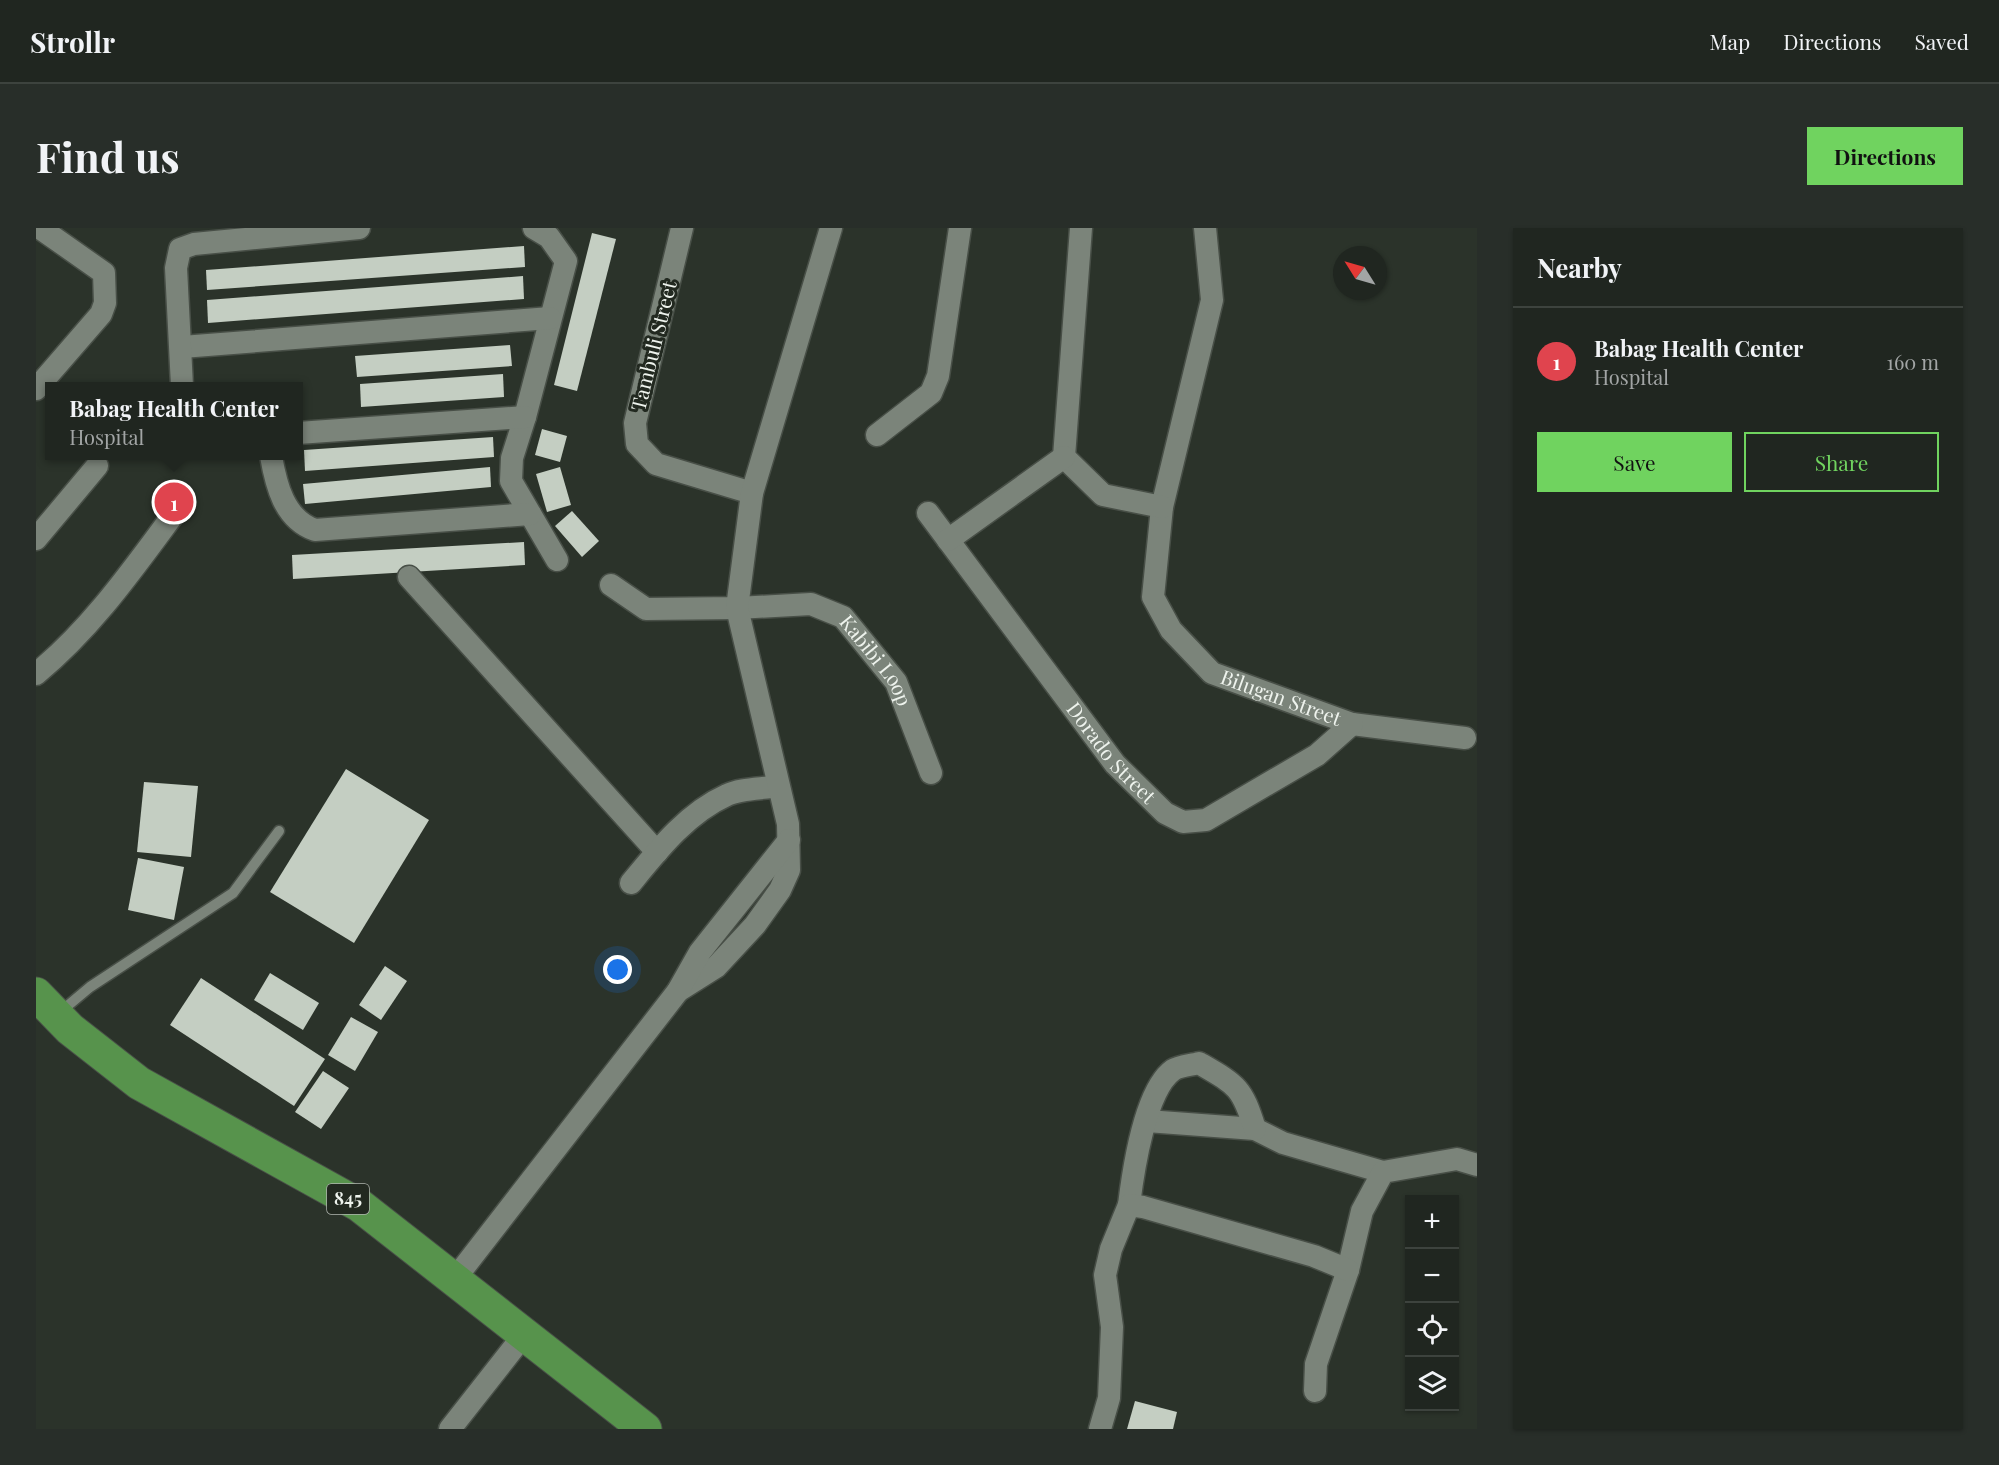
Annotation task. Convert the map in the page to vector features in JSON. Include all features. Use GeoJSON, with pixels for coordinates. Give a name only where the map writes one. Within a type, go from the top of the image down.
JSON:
{"type":"FeatureCollection","features":[{"type":"Feature","properties":{"kind":"main road","name":"845"},"geometry":{"type":"LineString","coordinates":[[46,1005],[70,1029],[139,1083],[359,1205],[523,1336],[645,1429]]}},
{"type":"Feature","properties":{"kind":"street"},"geometry":{"type":"LineString","coordinates":[[36,389],[101,314],[106,287],[104,273],[40,228]]}},
{"type":"Feature","properties":{"kind":"street"},"geometry":{"type":"LineString","coordinates":[[182,382],[182,347],[176,268],[180,249],[194,244],[359,228]]}},
{"type":"Feature","properties":{"kind":"street"},"geometry":{"type":"LineString","coordinates":[[534,228],[549,237],[566,261],[512,458],[511,481],[556,560]]}},
{"type":"Feature","properties":{"kind":"street","name":"Tambuli Street"},"geometry":{"type":"LineString","coordinates":[[682,228],[635,423],[637,444],[656,464],[752,493]]}},
{"type":"Feature","properties":{"kind":"street"},"geometry":{"type":"LineString","coordinates":[[454,1280],[678,991],[700,952],[789,840],[737,608],[752,493],[831,228]]}},
{"type":"Feature","properties":{"kind":"street"},"geometry":{"type":"LineString","coordinates":[[877,435],[931,393],[938,376],[960,228]]}},
{"type":"Feature","properties":{"kind":"street"},"geometry":{"type":"LineString","coordinates":[[1064,458],[1080,228]]}},
{"type":"Feature","properties":{"kind":"street","name":"Bilugan Street"},"geometry":{"type":"LineString","coordinates":[[1205,228],[1212,300],[1162,507],[1153,597],[1172,630],[1212,673],[1352,724],[1465,738]]}},
{"type":"Feature","properties":{"kind":"street"},"geometry":{"type":"LineString","coordinates":[[182,347],[550,318]]}},
{"type":"Feature","properties":{"kind":"street"},"geometry":{"type":"LineString","coordinates":[[303,434],[525,417]]}},
{"type":"Feature","properties":{"kind":"street"},"geometry":{"type":"LineString","coordinates":[[1064,458],[1103,495],[1162,507]]}},
{"type":"Feature","properties":{"kind":"street"},"geometry":{"type":"LineString","coordinates":[[948,540],[1064,458]]}},
{"type":"Feature","properties":{"kind":"street"},"geometry":{"type":"LineString","coordinates":[[272,460],[275,480],[290,514],[301,525],[315,530],[530,514]]}},
{"type":"Feature","properties":{"kind":"street"},"geometry":{"type":"LineString","coordinates":[[36,539],[97,466]]}},
{"type":"Feature","properties":{"kind":"street"},"geometry":{"type":"LineString","coordinates":[[36,674],[65,650],[109,602],[176,511]]}},
{"type":"Feature","properties":{"kind":"street","name":"Dorado Street"},"geometry":{"type":"LineString","coordinates":[[928,513],[1115,764],[1165,813],[1183,822],[1206,820],[1317,755],[1352,724]]}},
{"type":"Feature","properties":{"kind":"street"},"geometry":{"type":"LineString","coordinates":[[409,577],[657,852]]}},
{"type":"Feature","properties":{"kind":"street","name":"Kabibi Loop"},"geometry":{"type":"LineString","coordinates":[[611,585],[645,609],[812,604],[843,617],[896,682],[931,773]]}},
{"type":"Feature","properties":{"kind":"street"},"geometry":{"type":"LineString","coordinates":[[631,883],[657,852],[694,815],[729,794],[778,786]]}},
{"type":"Feature","properties":{"kind":"street"},"geometry":{"type":"LineString","coordinates":[[1100,1429],[1109,1398],[1112,1327],[1105,1275],[1111,1249],[1129,1205],[1135,1156],[1158,1086],[1173,1069],[1199,1063],[1229,1080],[1245,1098],[1255,1129]]}},
{"type":"Feature","properties":{"kind":"street"},"geometry":{"type":"LineString","coordinates":[[1147,1121],[1255,1129],[1283,1143],[1383,1172],[1457,1159],[1477,1165]]}},
{"type":"Feature","properties":{"kind":"street"},"geometry":{"type":"LineString","coordinates":[[1315,1391],[1316,1364],[1348,1270],[1362,1211],[1383,1172]]}},
{"type":"Feature","properties":{"kind":"street"},"geometry":{"type":"LineString","coordinates":[[1129,1205],[1314,1256],[1348,1270]]}},
{"type":"Feature","properties":{"kind":"street"},"geometry":{"type":"LineString","coordinates":[[450,1429],[523,1336]]}},
{"type":"Feature","properties":{"kind":"lane"},"geometry":{"type":"LineString","coordinates":[[46,1005],[90,987],[233,893],[279,831]]}},
{"type":"Feature","properties":{"kind":"building"},"geometry":{"type":"Polygon","coordinates":[[[592,233],[616,239],[577,391],[554,385],[592,233]]]}},
{"type":"Feature","properties":{"kind":"building"},"geometry":{"type":"Polygon","coordinates":[[[524,246],[525,267],[207,290],[206,270],[524,246]]]}},
{"type":"Feature","properties":{"kind":"building"},"geometry":{"type":"Polygon","coordinates":[[[523,276],[524,299],[208,323],[207,300],[523,276]]]}},
{"type":"Feature","properties":{"kind":"building"},"geometry":{"type":"Polygon","coordinates":[[[510,345],[512,366],[357,377],[355,356],[510,345]]]}},
{"type":"Feature","properties":{"kind":"building"},"geometry":{"type":"Polygon","coordinates":[[[503,374],[504,397],[361,407],[360,384],[503,374]]]}},
{"type":"Feature","properties":{"kind":"building"},"geometry":{"type":"Polygon","coordinates":[[[542,429],[567,436],[560,462],[535,455],[542,429]]]}},
{"type":"Feature","properties":{"kind":"building"},"geometry":{"type":"Polygon","coordinates":[[[493,437],[494,457],[305,471],[304,450],[493,437]]]}},
{"type":"Feature","properties":{"kind":"building"},"geometry":{"type":"Polygon","coordinates":[[[490,467],[491,487],[305,504],[303,484],[490,467]]]}},
{"type":"Feature","properties":{"kind":"building"},"geometry":{"type":"Polygon","coordinates":[[[560,467],[571,505],[547,512],[536,474],[560,467]]]}},
{"type":"Feature","properties":{"kind":"building"},"geometry":{"type":"Polygon","coordinates":[[[572,511],[599,541],[582,557],[555,526],[572,511]]]}},
{"type":"Feature","properties":{"kind":"building"},"geometry":{"type":"Polygon","coordinates":[[[524,542],[525,565],[293,579],[292,555],[524,542]]]}},
{"type":"Feature","properties":{"kind":"building"},"geometry":{"type":"Polygon","coordinates":[[[346,769],[429,820],[354,943],[270,892],[346,769]]]}},
{"type":"Feature","properties":{"kind":"building"},"geometry":{"type":"Polygon","coordinates":[[[144,782],[198,786],[191,857],[137,852],[144,782]]]}},
{"type":"Feature","properties":{"kind":"building"},"geometry":{"type":"Polygon","coordinates":[[[138,858],[184,867],[174,920],[128,910],[138,858]]]}},
{"type":"Feature","properties":{"kind":"building"},"geometry":{"type":"Polygon","coordinates":[[[385,966],[407,981],[381,1020],[359,1005],[385,966]]]}},
{"type":"Feature","properties":{"kind":"building"},"geometry":{"type":"Polygon","coordinates":[[[270,973],[319,1003],[303,1030],[254,1000],[270,973]]]}},
{"type":"Feature","properties":{"kind":"building"},"geometry":{"type":"Polygon","coordinates":[[[201,978],[325,1059],[294,1106],[170,1025],[201,978]]]}},
{"type":"Feature","properties":{"kind":"building"},"geometry":{"type":"Polygon","coordinates":[[[351,1017],[378,1032],[355,1071],[328,1055],[351,1017]]]}},
{"type":"Feature","properties":{"kind":"building"},"geometry":{"type":"Polygon","coordinates":[[[323,1071],[349,1088],[321,1129],[295,1112],[323,1071]]]}},
{"type":"Feature","properties":{"kind":"building"},"geometry":{"type":"Polygon","coordinates":[[[1135,1401],[1177,1412],[1173,1429],[1127,1429],[1135,1401]]]}},
{"type":"Feature","properties":{"kind":"place","name":"Babag Health Center"},"geometry":{"type":"Point","coordinates":[174,502]}}]}
